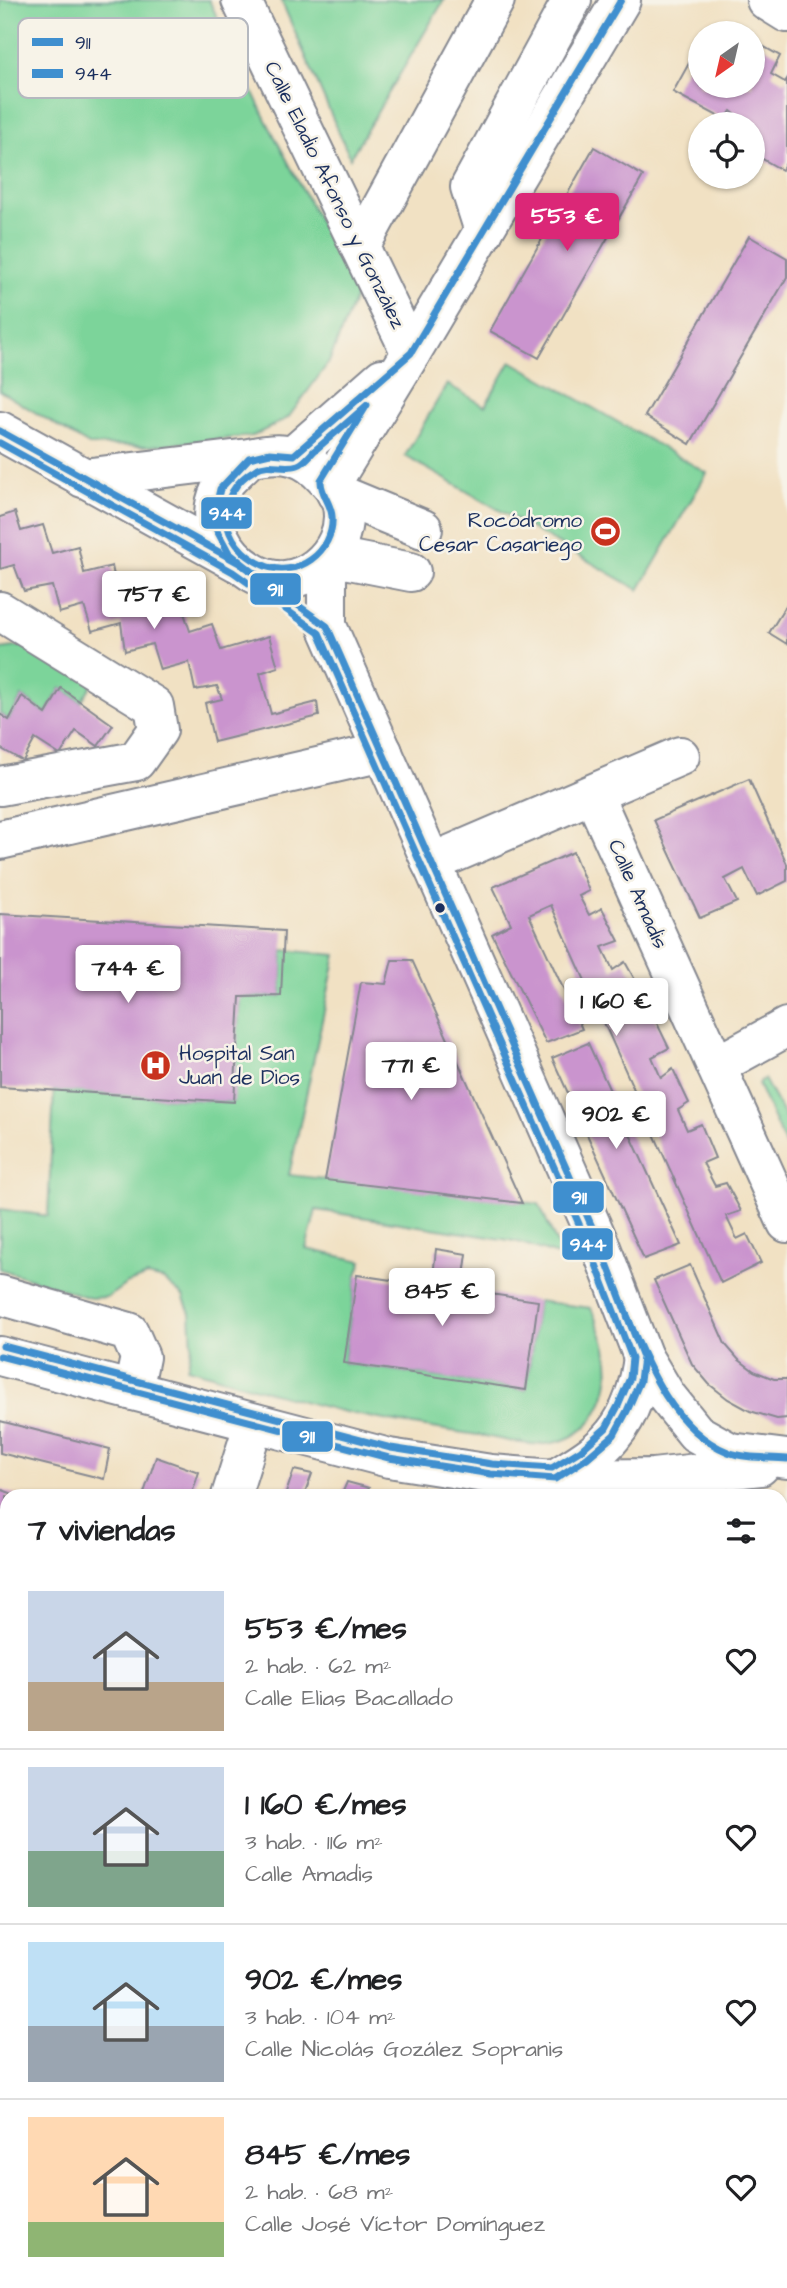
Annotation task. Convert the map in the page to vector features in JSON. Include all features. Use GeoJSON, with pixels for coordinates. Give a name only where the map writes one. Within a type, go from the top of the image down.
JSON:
{"type":"FeatureCollection","features":[{"type":"Feature","properties":{"kind":"street","name":"Calle Eladio Afonso y González"},"geometry":{"type":"LineString","coordinates":[[241,0],[411,353]]}},
{"type":"Feature","properties":{"kind":"street"},"geometry":{"type":"LineString","coordinates":[[360,247],[495,0]]}},
{"type":"Feature","properties":{"kind":"street"},"geometry":{"type":"LineString","coordinates":[[484,231],[470,187],[572,0]]}},
{"type":"Feature","properties":{"kind":"street"},"geometry":{"type":"LineString","coordinates":[[333,488],[621,0]]}},
{"type":"Feature","properties":{"kind":"street"},"geometry":{"type":"LineString","coordinates":[[765,0],[787,13]]}},
{"type":"Feature","properties":{"kind":"street"},"geometry":{"type":"LineString","coordinates":[[294,455],[411,353]]}},
{"type":"Feature","properties":{"kind":"street"},"geometry":{"type":"LineString","coordinates":[[0,431],[83,478],[248,569],[277,581],[311,573],[328,558],[338,542],[343,522],[342,504],[333,488],[314,467],[294,455],[270,453],[83,478]]}},
{"type":"Feature","properties":{"kind":"street"},"geometry":{"type":"LineString","coordinates":[[248,458],[220,489],[215,527],[222,543],[248,569],[327,626]]}},
{"type":"Feature","properties":{"kind":"street"},"geometry":{"type":"LineString","coordinates":[[333,488],[423,529]]}},
{"type":"Feature","properties":{"kind":"street"},"geometry":{"type":"LineString","coordinates":[[328,558],[411,572]]}},
{"type":"Feature","properties":{"kind":"street"},"geometry":{"type":"LineString","coordinates":[[328,558],[327,626],[600,1245],[643,1357],[667,1397],[696,1433],[730,1452],[787,1461]]}},
{"type":"Feature","properties":{"kind":"street"},"geometry":{"type":"LineString","coordinates":[[0,786],[136,761],[158,730],[154,706],[5,621]]}},
{"type":"Feature","properties":{"kind":"street"},"geometry":{"type":"LineString","coordinates":[[0,840],[383,752]]}},
{"type":"Feature","properties":{"kind":"street"},"geometry":{"type":"LineString","coordinates":[[432,863],[680,756]]}},
{"type":"Feature","properties":{"kind":"street","name":"Calle Amadis"},"geometry":{"type":"LineString","coordinates":[[593,794],[787,1223]]}},
{"type":"Feature","properties":{"kind":"street"},"geometry":{"type":"LineString","coordinates":[[716,1066],[787,1027]]}},
{"type":"Feature","properties":{"kind":"street"},"geometry":{"type":"LineString","coordinates":[[0,1295],[129,1332],[140,1357],[133,1391]]}},
{"type":"Feature","properties":{"kind":"street"},"geometry":{"type":"LineString","coordinates":[[0,1356],[388,1458],[491,1474],[555,1479],[653,1478],[787,1461]]}},
{"type":"Feature","properties":{"kind":"street"},"geometry":{"type":"LineString","coordinates":[[555,1479],[587,1458],[614,1435],[640,1381],[643,1357]]}},
{"type":"Feature","properties":{"kind":"street"},"geometry":{"type":"LineString","coordinates":[[233,1489],[254,1423]]}},
{"type":"Feature","properties":{"kind":"green space"},"geometry":{"type":"Polygon","coordinates":[[[0,0],[209,0],[218,18],[18,18],[18,98],[248,98],[248,82],[357,293],[329,362],[288,418],[253,436],[150,446],[89,445],[0,391],[0,0]]]}},
{"type":"Feature","properties":{"kind":"green space"},"geometry":{"type":"Polygon","coordinates":[[[281,0],[444,0],[350,158],[281,0]]]}},
{"type":"Feature","properties":{"kind":"green space","name":"Rocódromo Cesar Casariego"},"geometry":{"type":"Polygon","coordinates":[[[511,361],[707,473],[639,590],[405,456],[447,384],[485,406],[511,361]]]}},
{"type":"Feature","properties":{"kind":"green space"},"geometry":{"type":"Polygon","coordinates":[[[23,646],[94,681],[81,702],[61,688],[46,714],[22,696],[9,720],[0,714],[0,649],[23,646]]]}},
{"type":"Feature","properties":{"kind":"green space"},"geometry":{"type":"Polygon","coordinates":[[[283,950],[336,955],[289,1175],[539,1204],[563,1257],[515,1241],[316,1210],[306,1249],[362,1261],[357,1275],[344,1363],[526,1390],[538,1301],[591,1308],[606,1348],[606,1392],[593,1418],[572,1436],[548,1444],[528,1444],[392,1422],[322,1406],[187,1368],[192,1346],[190,1313],[183,1296],[164,1280],[147,1276],[126,1284],[108,1297],[90,1298],[0,1269],[0,1209],[48,1216],[54,1090],[233,1102],[240,997],[281,996],[283,950]]]}},
{"type":"Feature","properties":{"kind":"green space"},"geometry":{"type":"Polygon","coordinates":[[[764,1079],[787,1121],[787,1149],[758,1084],[764,1079]]]}},
{"type":"Feature","properties":{"kind":"building"},"geometry":{"type":"Polygon","coordinates":[[[765,47],[780,56],[771,74],[785,82],[787,79],[787,161],[782,170],[765,160],[765,112],[710,112],[673,92],[688,65],[688,98],[765,98],[765,47]]]}},
{"type":"Feature","properties":{"kind":"building"},"geometry":{"type":"Polygon","coordinates":[[[594,147],[643,176],[539,358],[490,331],[594,147]]]}},
{"type":"Feature","properties":{"kind":"building"},"geometry":{"type":"Polygon","coordinates":[[[749,236],[787,258],[787,277],[690,444],[645,416],[749,236]]]}},
{"type":"Feature","properties":{"kind":"building"},"geometry":{"type":"Polygon","coordinates":[[[15,512],[21,531],[43,525],[52,553],[78,546],[84,573],[112,566],[117,591],[144,584],[155,610],[181,604],[190,631],[212,624],[221,650],[269,636],[278,667],[260,673],[271,714],[317,702],[319,716],[214,742],[205,703],[222,699],[217,686],[195,690],[189,662],[160,670],[152,644],[125,651],[121,623],[92,631],[84,606],[59,613],[52,586],[24,591],[14,565],[0,569],[0,517],[15,512]]]}},
{"type":"Feature","properties":{"kind":"building"},"geometry":{"type":"Polygon","coordinates":[[[787,604],[787,644],[769,633],[787,604]]]}},
{"type":"Feature","properties":{"kind":"building"},"geometry":{"type":"Polygon","coordinates":[[[61,688],[113,725],[98,746],[76,731],[60,755],[35,739],[23,761],[0,748],[0,714],[9,720],[22,696],[46,714],[61,688]]]}},
{"type":"Feature","properties":{"kind":"building"},"geometry":{"type":"Polygon","coordinates":[[[749,779],[787,864],[787,881],[757,896],[744,869],[725,879],[737,902],[700,918],[654,820],[749,779]]]}},
{"type":"Feature","properties":{"kind":"building"},"geometry":{"type":"Polygon","coordinates":[[[573,852],[589,891],[579,896],[589,915],[602,908],[619,941],[602,947],[613,970],[625,962],[644,996],[627,1002],[637,1021],[653,1015],[669,1048],[652,1057],[661,1078],[673,1069],[689,1103],[678,1110],[687,1130],[701,1124],[715,1158],[703,1163],[715,1186],[726,1183],[741,1211],[726,1216],[737,1239],[747,1234],[761,1263],[721,1283],[551,905],[529,915],[582,1029],[546,1043],[492,934],[511,924],[493,887],[573,852]]]}},
{"type":"Feature","properties":{"kind":"building"},"geometry":{"type":"Polygon","coordinates":[[[0,914],[284,931],[281,996],[240,997],[234,1102],[0,1087],[0,914]]]}},
{"type":"Feature","properties":{"kind":"building"},"geometry":{"type":"Polygon","coordinates":[[[392,960],[412,960],[522,1203],[325,1180],[361,982],[386,984],[392,960]]]}},
{"type":"Feature","properties":{"kind":"building"},"geometry":{"type":"Polygon","coordinates":[[[588,1043],[681,1245],[644,1259],[552,1058],[588,1043]]]}},
{"type":"Feature","properties":{"kind":"building"},"geometry":{"type":"Polygon","coordinates":[[[436,1249],[467,1254],[462,1290],[538,1301],[526,1390],[344,1363],[357,1275],[432,1286],[436,1249]]]}},
{"type":"Feature","properties":{"kind":"building"},"geometry":{"type":"Polygon","coordinates":[[[690,1265],[725,1344],[738,1359],[754,1371],[774,1379],[787,1379],[787,1418],[777,1419],[750,1411],[728,1399],[709,1384],[692,1364],[654,1280],[690,1265]]]}},
{"type":"Feature","properties":{"kind":"building"},"geometry":{"type":"Polygon","coordinates":[[[0,1421],[110,1449],[104,1479],[0,1453],[0,1421]]]}},
{"type":"Feature","properties":{"kind":"building"},"geometry":{"type":"Polygon","coordinates":[[[156,1457],[199,1472],[193,1489],[145,1489],[156,1457]]]}},
{"type":"Feature","properties":{"kind":"building"},"geometry":{"type":"Polygon","coordinates":[[[294,1470],[312,1474],[306,1489],[287,1489],[294,1470]]]}},
{"type":"Feature","properties":{"kind":"building"},"geometry":{"type":"Polygon","coordinates":[[[347,1482],[369,1488],[369,1489],[344,1489],[347,1482]]]}},
{"type":"Feature","properties":{"kind":"transit line","name":"911"},"geometry":{"type":"LineString","coordinates":[[266,582],[229,553],[215,527],[220,489],[249,458],[270,453],[294,455],[411,353],[621,0]]}},
{"type":"Feature","properties":{"kind":"transit line","name":"944"},"geometry":{"type":"LineString","coordinates":[[367,405],[321,480],[332,516],[327,541],[320,551],[311,560],[288,569],[263,565],[248,556],[237,545],[227,519],[227,505],[232,492],[242,479],[261,467],[300,464],[367,405]]}},
{"type":"Feature","properties":{"kind":"transit line","name":"911"},"geometry":{"type":"LineString","coordinates":[[0,431],[239,563],[327,626],[600,1245],[643,1357],[640,1381],[614,1435],[587,1458],[555,1479],[491,1474],[389,1458],[0,1356]]}},
{"type":"Feature","properties":{"kind":"transit line","name":"944"},"geometry":{"type":"LineString","coordinates":[[0,443],[233,572],[319,633],[590,1249],[632,1358],[630,1378],[606,1428],[581,1450],[552,1468],[492,1464],[391,1448],[3,1346]]}},
{"type":"Feature","properties":{"kind":"transit line","name":"911"},"geometry":{"type":"LineString","coordinates":[[628,1318],[654,1377],[678,1414],[693,1429],[728,1452],[750,1457],[787,1459]]}},
{"type":"Feature","properties":{"kind":"place","name":"Rocódromo Cesar Casariego"},"geometry":{"type":"Point","coordinates":[605,532]}},
{"type":"Feature","properties":{"kind":"place","name":"Hospital San Juan de Dios"},"geometry":{"type":"Point","coordinates":[156,1065]}}]}
